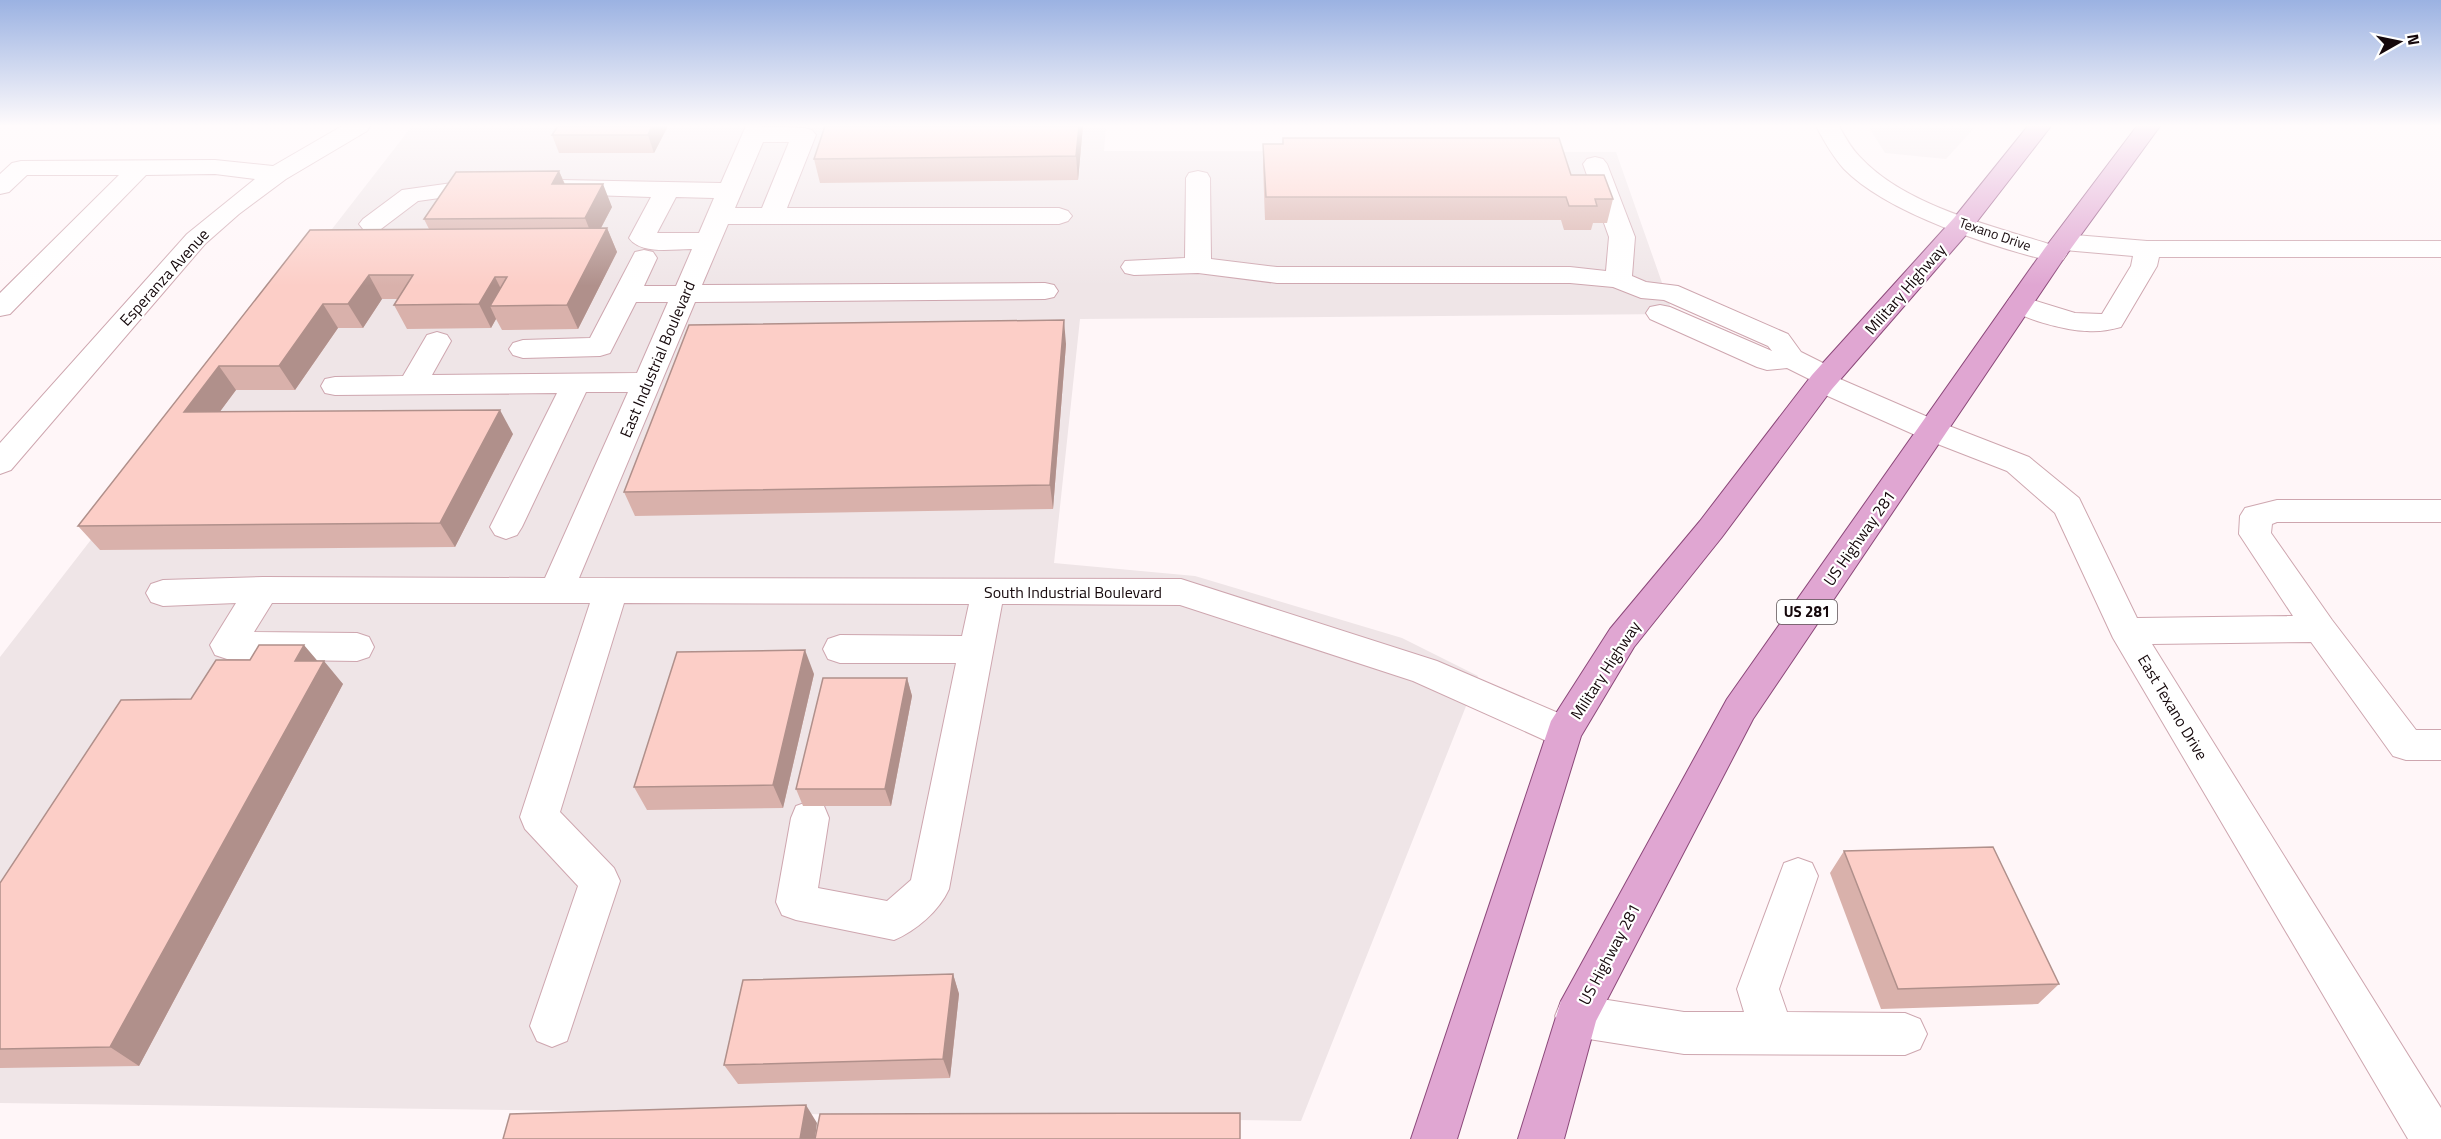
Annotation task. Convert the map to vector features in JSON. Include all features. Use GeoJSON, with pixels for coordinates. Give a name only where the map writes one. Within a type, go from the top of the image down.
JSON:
{"type":"FeatureCollection","features":[{"type":"Feature","properties":{"kind":"main road"},"geometry":{"type":"LineString","coordinates":[[1963,223],[1998,179]]}},
{"type":"Feature","properties":{"kind":"main road","name":"US Highway 281"},"geometry":{"type":"LineString","coordinates":[[1541,1139],[1576,1016],[1740,709],[1934,431],[2058,248],[2109,179]]}},
{"type":"Feature","properties":{"kind":"main road","name":"Military Highway"},"geometry":{"type":"LineString","coordinates":[[1434,1139],[1564,732],[1622,638],[1711,529],[1825,380],[1963,223]]}},
{"type":"Feature","properties":{"kind":"street"},"geometry":{"type":"LineString","coordinates":[[0,308],[128,179]]}},
{"type":"Feature","properties":{"kind":"street","name":"Esperanza Avenue"},"geometry":{"type":"LineString","coordinates":[[0,463],[196,239],[230,209],[270,179]]}},
{"type":"Feature","properties":{"kind":"street","name":"East Industrial Boulevard"},"geometry":{"type":"LineString","coordinates":[[556,592],[735,179]]}},
{"type":"Feature","properties":{"kind":"street"},"geometry":{"type":"LineString","coordinates":[[772,216],[787,179]]}},
{"type":"Feature","properties":{"kind":"street"},"geometry":{"type":"LineString","coordinates":[[1198,179],[1198,265]]}},
{"type":"Feature","properties":{"kind":"street"},"geometry":{"type":"LineString","coordinates":[[1134,267],[1198,265],[1277,275],[1570,274],[1629,285],[1622,237],[1601,179]]}},
{"type":"Feature","properties":{"kind":"street","name":"Texano Drive"},"geometry":{"type":"LineString","coordinates":[[1872,179],[1913,204],[1963,223],[2058,248],[2441,249]]}},
{"type":"Feature","properties":{"kind":"street"},"geometry":{"type":"LineString","coordinates":[[372,224],[411,195],[488,185],[667,190],[719,216]]}},
{"type":"Feature","properties":{"kind":"street"},"geometry":{"type":"LineString","coordinates":[[667,190],[642,238],[648,241],[719,216],[1059,216]]}},
{"type":"Feature","properties":{"kind":"street"},"geometry":{"type":"LineString","coordinates":[[2020,304],[2068,322],[2091,325],[2111,321],[2144,266],[2147,249]]}},
{"type":"Feature","properties":{"kind":"street"},"geometry":{"type":"LineString","coordinates":[[523,349],[600,347],[644,258]]}},
{"type":"Feature","properties":{"kind":"street","name":"East Texano Drive"},"geometry":{"type":"LineString","coordinates":[[1629,285],[1656,311],[1767,361],[1791,358],[1825,380],[1934,431],[2018,464],[2068,506],[2121,619],[2434,1139]]}},
{"type":"Feature","properties":{"kind":"street"},"geometry":{"type":"LineString","coordinates":[[626,294],[1045,291]]}},
{"type":"Feature","properties":{"kind":"street"},"geometry":{"type":"LineString","coordinates":[[412,385],[437,342]]}},
{"type":"Feature","properties":{"kind":"street"},"geometry":{"type":"LineString","coordinates":[[335,386],[647,382]]}},
{"type":"Feature","properties":{"kind":"street"},"geometry":{"type":"LineString","coordinates":[[506,526],[576,383]]}},
{"type":"Feature","properties":{"kind":"street"},"geometry":{"type":"LineString","coordinates":[[2441,511],[2277,511],[2256,516],[2255,534],[2313,619],[2406,745],[2441,745]]}},
{"type":"Feature","properties":{"kind":"street"},"geometry":{"type":"LineString","coordinates":[[263,590],[227,645],[357,646]]}},
{"type":"Feature","properties":{"kind":"street","name":"South Industrial Boulevard"},"geometry":{"type":"LineString","coordinates":[[163,593],[263,590],[1181,592],[1425,671],[1564,732]]}},
{"type":"Feature","properties":{"kind":"street"},"geometry":{"type":"LineString","coordinates":[[552,1026],[600,881],[539,817],[611,592]]}},
{"type":"Feature","properties":{"kind":"street"},"geometry":{"type":"LineString","coordinates":[[810,818],[796,902],[894,921],[928,889],[988,592]]}},
{"type":"Feature","properties":{"kind":"street"},"geometry":{"type":"LineString","coordinates":[[2121,619],[2313,619]]}},
{"type":"Feature","properties":{"kind":"street"},"geometry":{"type":"LineString","coordinates":[[840,649],[976,650]]}},
{"type":"Feature","properties":{"kind":"street"},"geometry":{"type":"LineString","coordinates":[[1773,1034],[1758,989],[1798,876]]}},
{"type":"Feature","properties":{"kind":"street"},"geometry":{"type":"LineString","coordinates":[[1576,1016],[1684,1033],[1905,1034]]}},
{"type":"Feature","properties":{"kind":"shaded area"},"geometry":{"type":"Polygon","coordinates":[[[371,179],[1626,179],[1673,314],[1080,319],[1054,563],[1195,576],[1402,638],[1478,676],[1301,1121],[0,1103],[0,657],[371,179]]]}},
{"type":"Feature","properties":{"kind":"building"},"geometry":{"type":"Polygon","coordinates":[[[451,179],[555,179],[552,184],[603,184],[585,218],[424,219],[451,179]]]}},
{"type":"Feature","properties":{"kind":"building"},"geometry":{"type":"Polygon","coordinates":[[[1265,179],[1606,179],[1613,199],[1595,199],[1597,206],[1569,206],[1566,197],[1266,197],[1265,179]]]}},
{"type":"Feature","properties":{"kind":"building"},"geometry":{"type":"Polygon","coordinates":[[[607,228],[567,305],[490,306],[507,277],[495,277],[479,304],[394,305],[413,275],[369,275],[348,304],[323,304],[279,366],[219,366],[184,412],[500,410],[440,523],[78,526],[310,230],[607,228]]]}},
{"type":"Feature","properties":{"kind":"building"},"geometry":{"type":"Polygon","coordinates":[[[1064,320],[1050,485],[624,492],[689,325],[1064,320]]]}},
{"type":"Feature","properties":{"kind":"building"},"geometry":{"type":"Polygon","coordinates":[[[259,645],[304,645],[295,661],[324,661],[110,1047],[0,1049],[0,883],[121,700],[191,699],[216,660],[250,660],[259,645]]]}},
{"type":"Feature","properties":{"kind":"building"},"geometry":{"type":"Polygon","coordinates":[[[805,650],[773,785],[634,787],[677,652],[805,650]]]}},
{"type":"Feature","properties":{"kind":"building"},"geometry":{"type":"Polygon","coordinates":[[[823,678],[907,678],[885,789],[796,789],[823,678]]]}},
{"type":"Feature","properties":{"kind":"building"},"geometry":{"type":"Polygon","coordinates":[[[1993,847],[2059,984],[1898,989],[1844,851],[1993,847]]]}},
{"type":"Feature","properties":{"kind":"building"},"geometry":{"type":"Polygon","coordinates":[[[953,974],[943,1059],[724,1065],[743,980],[953,974]]]}},
{"type":"Feature","properties":{"kind":"building"},"geometry":{"type":"Polygon","coordinates":[[[806,1105],[800,1139],[503,1139],[510,1114],[806,1105]]]}},
{"type":"Feature","properties":{"kind":"building"},"geometry":{"type":"Polygon","coordinates":[[[1240,1113],[1240,1139],[815,1139],[820,1114],[1240,1113]]]}}]}
